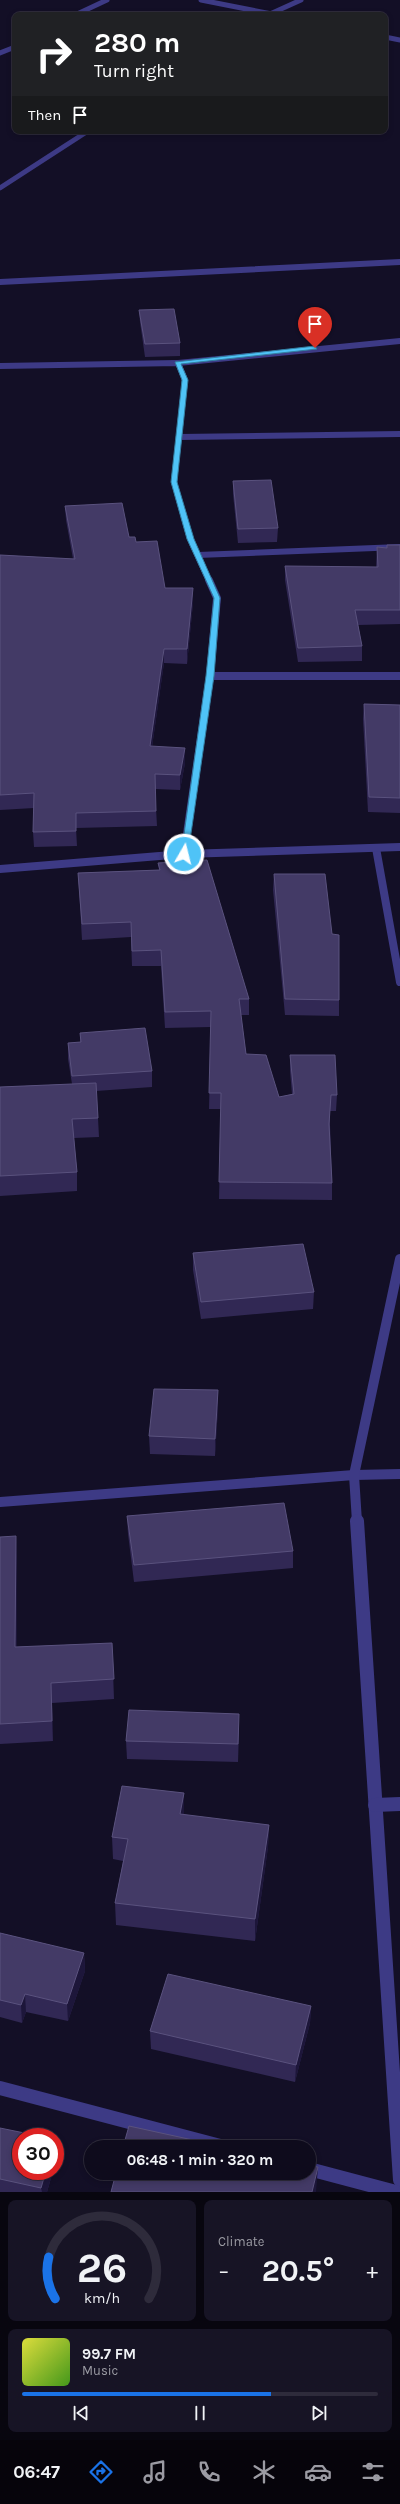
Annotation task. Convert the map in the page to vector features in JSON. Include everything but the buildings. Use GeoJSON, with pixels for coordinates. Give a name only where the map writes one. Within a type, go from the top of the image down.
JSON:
{"type":"FeatureCollection","features":[{"type":"Feature","properties":{"kind":"street"},"geometry":{"type":"LineString","coordinates":[[81,12],[107,0]]}},
{"type":"Feature","properties":{"kind":"street"},"geometry":{"type":"LineString","coordinates":[[201,0],[260,12]]}},
{"type":"Feature","properties":{"kind":"street"},"geometry":{"type":"LineString","coordinates":[[274,12],[301,0]]}},
{"type":"Feature","properties":{"kind":"street"},"geometry":{"type":"LineString","coordinates":[[388,38],[400,40]]}},
{"type":"Feature","properties":{"kind":"street"},"geometry":{"type":"LineString","coordinates":[[0,53],[12,49]]}},
{"type":"Feature","properties":{"kind":"street"},"geometry":{"type":"LineString","coordinates":[[0,188],[83,134]]}},
{"type":"Feature","properties":{"kind":"street"},"geometry":{"type":"LineString","coordinates":[[0,282],[400,262]]}},
{"type":"Feature","properties":{"kind":"street"},"geometry":{"type":"LineString","coordinates":[[0,366],[178,362],[400,341]]}},
{"type":"Feature","properties":{"kind":"street"},"geometry":{"type":"LineString","coordinates":[[178,362],[185,380],[174,482],[190,539],[217,598],[210,676],[184,854]]}},
{"type":"Feature","properties":{"kind":"street"},"geometry":{"type":"LineString","coordinates":[[179,437],[400,434]]}},
{"type":"Feature","properties":{"kind":"street"},"geometry":{"type":"LineString","coordinates":[[198,555],[400,547]]}},
{"type":"Feature","properties":{"kind":"street"},"geometry":{"type":"LineString","coordinates":[[210,676],[400,676]]}},
{"type":"Feature","properties":{"kind":"street"},"geometry":{"type":"LineString","coordinates":[[0,869],[184,854],[400,847]]}},
{"type":"Feature","properties":{"kind":"street"},"geometry":{"type":"LineString","coordinates":[[376,848],[400,982]]}},
{"type":"Feature","properties":{"kind":"street"},"geometry":{"type":"LineString","coordinates":[[400,1258],[354,1475],[400,2180]]}},
{"type":"Feature","properties":{"kind":"street"},"geometry":{"type":"LineString","coordinates":[[0,1502],[354,1475],[400,1474]]}},
{"type":"Feature","properties":{"kind":"street"},"geometry":{"type":"LineString","coordinates":[[375,1804],[400,1804]]}},
{"type":"Feature","properties":{"kind":"street"},"geometry":{"type":"LineString","coordinates":[[0,2088],[197,2140]]}},
{"type":"Feature","properties":{"kind":"street"},"geometry":{"type":"LineString","coordinates":[[316,2171],[396,2192]]}},
{"type":"Feature","properties":{"kind":"route"},"geometry":{"type":"LineString","coordinates":[[184,854],[210,676],[217,598],[190,539],[174,482],[185,380],[178,362],[315,348]]}}]}
